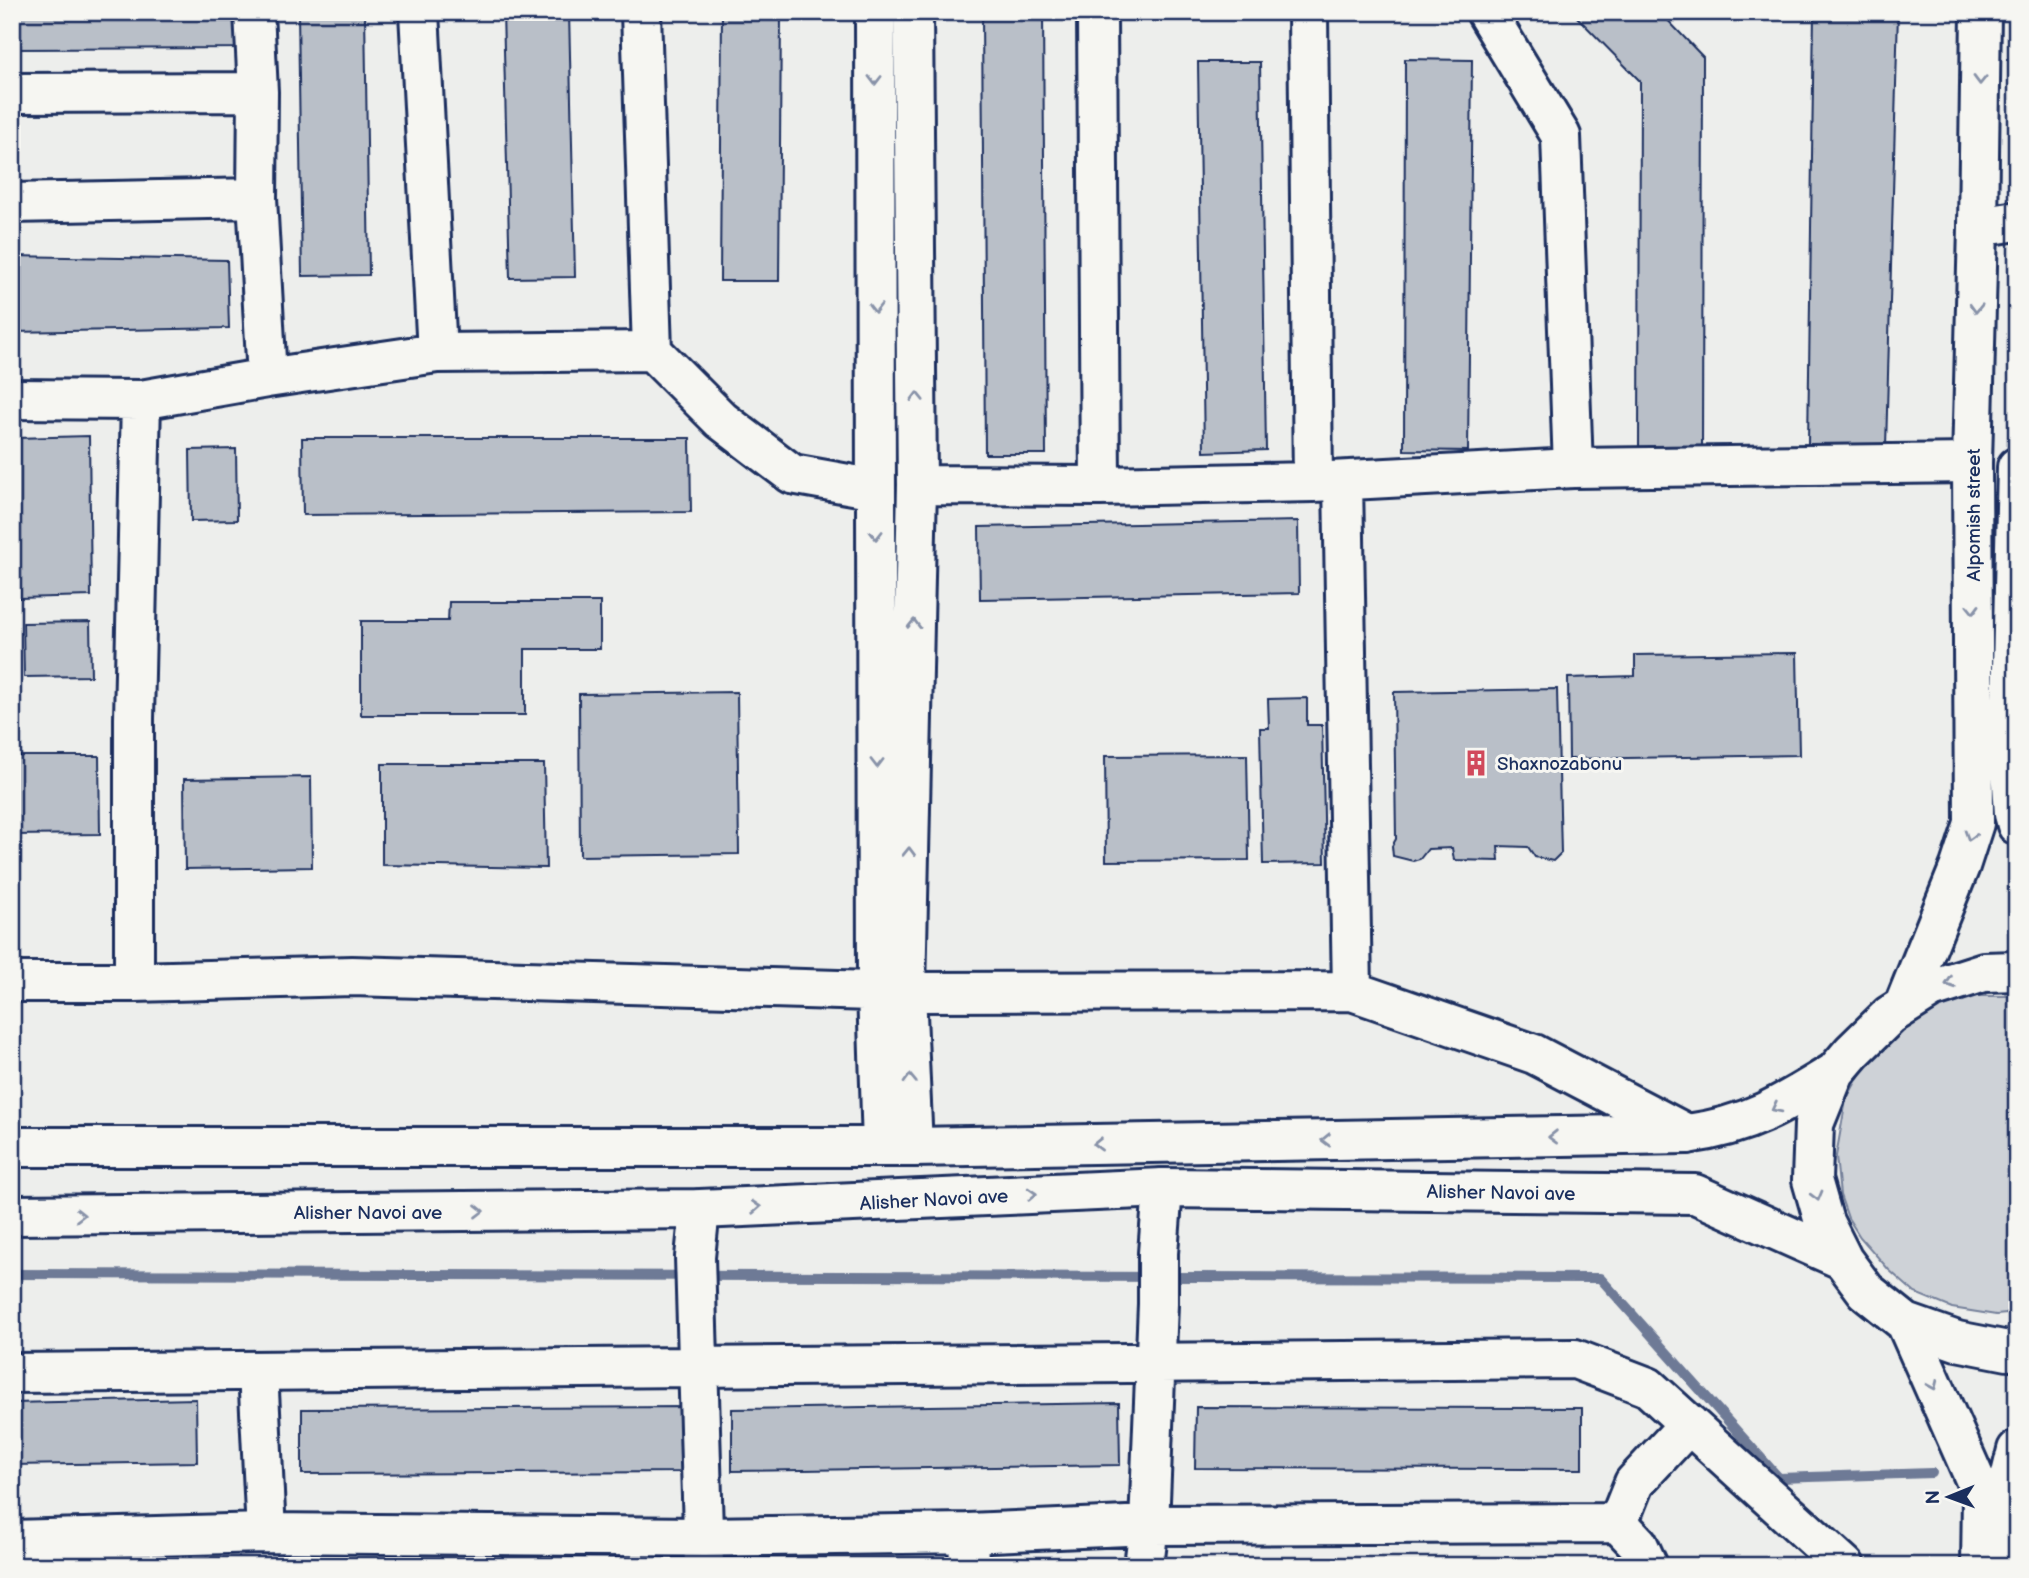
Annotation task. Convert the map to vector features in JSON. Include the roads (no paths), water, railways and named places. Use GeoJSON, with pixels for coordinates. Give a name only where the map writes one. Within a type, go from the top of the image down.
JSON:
{"type":"FeatureCollection","features":[{"type":"Feature","properties":{"kind":"main road"},"geometry":{"type":"LineString","coordinates":[[254,12],[258,92],[257,198],[267,378]]}},
{"type":"Feature","properties":{"kind":"main road"},"geometry":{"type":"LineString","coordinates":[[419,12],[437,353]]}},
{"type":"Feature","properties":{"kind":"main road"},"geometry":{"type":"LineString","coordinates":[[641,12],[652,351],[721,420],[792,474],[876,489]]}},
{"type":"Feature","properties":{"kind":"main road"},"geometry":{"type":"LineString","coordinates":[[875,12],[876,489],[897,1147]]}},
{"type":"Feature","properties":{"kind":"main road"},"geometry":{"type":"LineString","coordinates":[[892,992],[918,485],[913,12]]}},
{"type":"Feature","properties":{"kind":"main road"},"geometry":{"type":"LineString","coordinates":[[1097,12],[1100,486]]}},
{"type":"Feature","properties":{"kind":"main road"},"geometry":{"type":"LineString","coordinates":[[1308,12],[1352,991]]}},
{"type":"Feature","properties":{"kind":"main road"},"geometry":{"type":"LineString","coordinates":[[1486,12],[1560,136],[1573,468]]}},
{"type":"Feature","properties":{"kind":"main road","name":"Alpomish street"},"geometry":{"type":"LineString","coordinates":[[1904,1005],[1960,866],[1974,823],[1972,463],[1980,12]]}},
{"type":"Feature","properties":{"kind":"main road"},"geometry":{"type":"LineString","coordinates":[[12,93],[258,92]]}},
{"type":"Feature","properties":{"kind":"main road"},"geometry":{"type":"LineString","coordinates":[[12,203],[257,198]]}},
{"type":"Feature","properties":{"kind":"main road"},"geometry":{"type":"LineString","coordinates":[[1978,227],[2017,221]]}},
{"type":"Feature","properties":{"kind":"main road"},"geometry":{"type":"LineString","coordinates":[[12,399],[141,400],[437,353],[652,351]]}},
{"type":"Feature","properties":{"kind":"main road"},"geometry":{"type":"LineString","coordinates":[[134,982],[134,719],[141,400]]}},
{"type":"Feature","properties":{"kind":"main road"},"geometry":{"type":"LineString","coordinates":[[918,485],[1100,486],[1328,482],[1573,468],[1972,463]]}},
{"type":"Feature","properties":{"kind":"main road"},"geometry":{"type":"LineString","coordinates":[[2017,467],[2010,750],[2017,825]]}},
{"type":"Feature","properties":{"kind":"main road"},"geometry":{"type":"LineString","coordinates":[[12,1147],[897,1147],[1687,1134],[1714,1131],[1763,1114],[1785,1103],[1835,1072],[1871,1033],[1904,1005],[1931,989],[1984,972],[2017,971]]}},
{"type":"Feature","properties":{"kind":"main road"},"geometry":{"type":"LineString","coordinates":[[12,982],[134,982],[352,976],[892,992],[1352,991],[1534,1054],[1687,1134]]}},
{"type":"Feature","properties":{"kind":"main road"},"geometry":{"type":"LineString","coordinates":[[1835,1072],[1814,1124],[1812,1180],[1824,1222],[1843,1259],[1866,1292],[1906,1323],[1957,1341],[2008,1350],[2017,1349]]}},
{"type":"Feature","properties":{"kind":"main road"},"geometry":{"type":"LineString","coordinates":[[1144,1566],[1149,1524],[1158,1304],[1157,1253],[1163,1188]]}},
{"type":"Feature","properties":{"kind":"main road","name":"Alisher Navoi ave"},"geometry":{"type":"LineString","coordinates":[[12,1215],[700,1209],[1163,1188],[1695,1194],[1843,1259]]}},
{"type":"Feature","properties":{"kind":"main road"},"geometry":{"type":"LineString","coordinates":[[700,1209],[695,1257],[704,1551]]}},
{"type":"Feature","properties":{"kind":"main road"},"geometry":{"type":"LineString","coordinates":[[1906,1323],[1982,1495],[1981,1566]]}},
{"type":"Feature","properties":{"kind":"main road"},"geometry":{"type":"LineString","coordinates":[[12,1373],[1575,1359],[1648,1387],[1845,1566]]}},
{"type":"Feature","properties":{"kind":"main road"},"geometry":{"type":"LineString","coordinates":[[258,1371],[266,1533]]}},
{"type":"Feature","properties":{"kind":"main road"},"geometry":{"type":"LineString","coordinates":[[1618,1523],[1634,1483],[1689,1424]]}},
{"type":"Feature","properties":{"kind":"main road"},"geometry":{"type":"LineString","coordinates":[[2005,1566],[2006,1495],[2017,1450]]}},
{"type":"Feature","properties":{"kind":"main road"},"geometry":{"type":"LineString","coordinates":[[12,1540],[266,1533],[704,1551],[969,1549],[1149,1524],[1618,1523],[1638,1544],[1648,1566]]}},
{"type":"Feature","properties":{"kind":"waterway"},"geometry":{"type":"LineString","coordinates":[[12,1274],[1600,1278],[1779,1478],[1932,1473]]}},
{"type":"Feature","properties":{"kind":"place","name":"Shaxnozabonu"},"geometry":{"type":"Point","coordinates":[1476,763]}}]}
